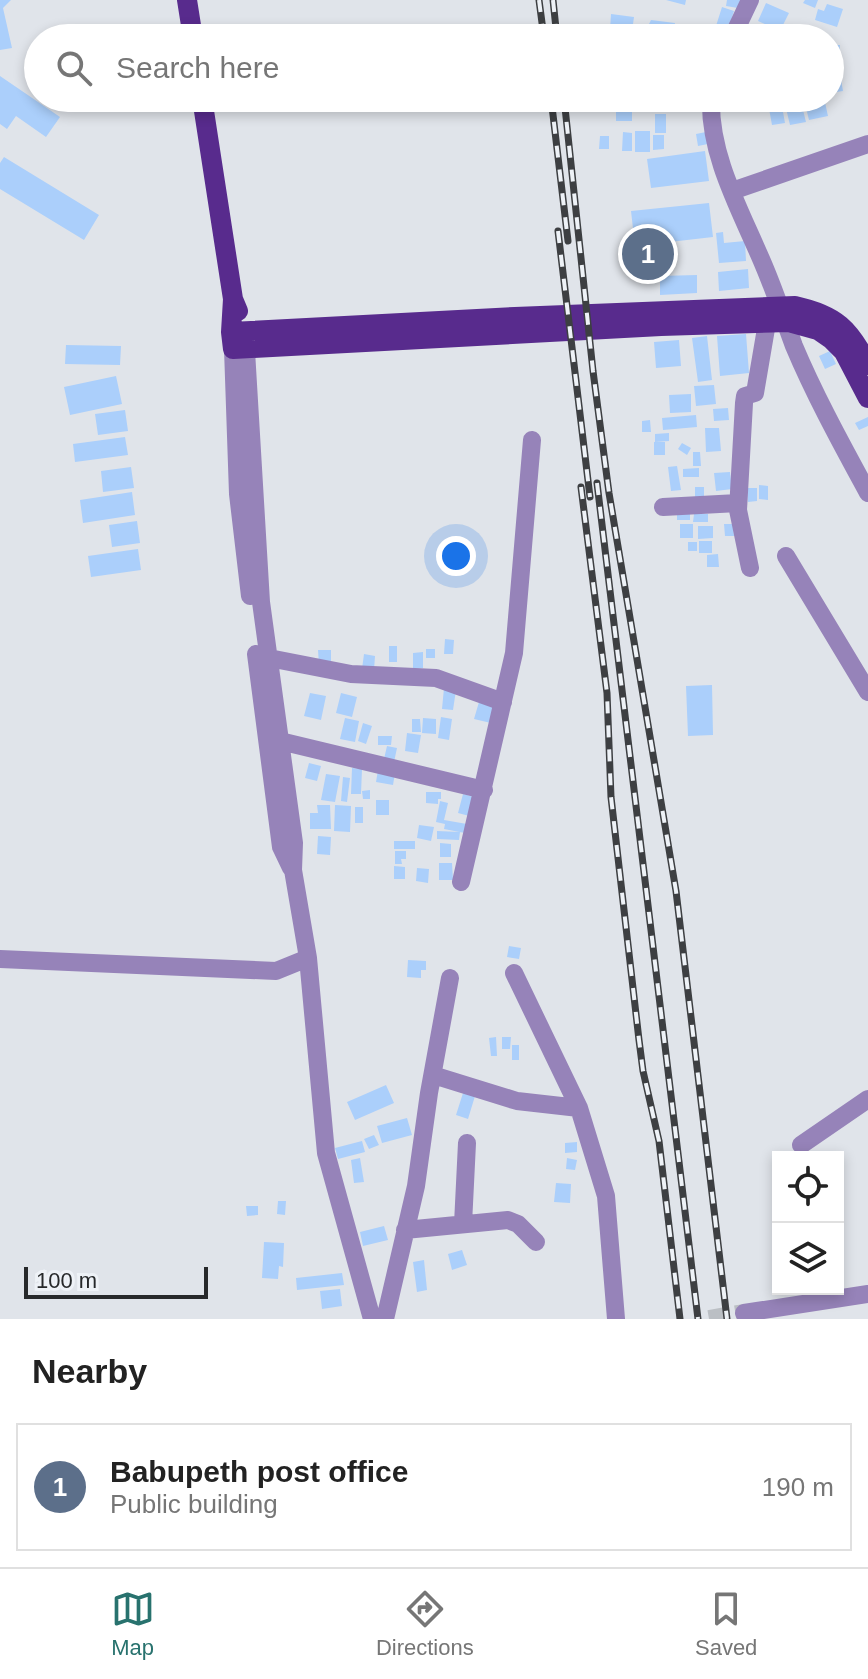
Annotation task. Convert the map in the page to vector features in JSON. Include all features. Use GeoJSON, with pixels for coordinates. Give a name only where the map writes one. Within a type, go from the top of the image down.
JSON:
{"type":"FeatureCollection","features":[{"type":"Feature","properties":{"kind":"main road"},"geometry":{"type":"LineString","coordinates":[[187,0],[191,24]]}},
{"type":"Feature","properties":{"kind":"main road"},"geometry":{"type":"LineString","coordinates":[[204,112],[239,340],[795,306],[827,316],[839,324],[857,342],[868,365]]}},
{"type":"Feature","properties":{"kind":"main road"},"geometry":{"type":"LineString","coordinates":[[516,325],[661,326],[789,322],[804,325],[818,330],[844,352],[868,398]]}},
{"type":"Feature","properties":{"kind":"street"},"geometry":{"type":"LineString","coordinates":[[739,24],[750,0]]}},
{"type":"Feature","properties":{"kind":"street"},"geometry":{"type":"LineString","coordinates":[[710,112],[716,146],[732,191],[795,348],[837,437],[868,493]]}},
{"type":"Feature","properties":{"kind":"street"},"geometry":{"type":"LineString","coordinates":[[732,191],[868,144]]}},
{"type":"Feature","properties":{"kind":"street"},"geometry":{"type":"LineString","coordinates":[[750,568],[738,503],[745,396],[755,393],[773,288]]}},
{"type":"Feature","properties":{"kind":"street"},"geometry":{"type":"LineString","coordinates":[[239,340],[261,602],[294,843],[293,870],[308,958],[326,1153],[372,1319]]}},
{"type":"Feature","properties":{"kind":"street"},"geometry":{"type":"LineString","coordinates":[[239,340],[238,494],[281,847],[293,870]]}},
{"type":"Feature","properties":{"kind":"street"},"geometry":{"type":"LineString","coordinates":[[461,882],[515,645],[532,440]]}},
{"type":"Feature","properties":{"kind":"street"},"geometry":{"type":"LineString","coordinates":[[663,507],[738,503]]}},
{"type":"Feature","properties":{"kind":"street"},"geometry":{"type":"LineString","coordinates":[[786,556],[868,692]]}},
{"type":"Feature","properties":{"kind":"street"},"geometry":{"type":"LineString","coordinates":[[269,658],[351,674],[436,678],[503,702]]}},
{"type":"Feature","properties":{"kind":"street"},"geometry":{"type":"LineString","coordinates":[[280,741],[484,790]]}},
{"type":"Feature","properties":{"kind":"street"},"geometry":{"type":"LineString","coordinates":[[0,959],[276,971],[308,958]]}},
{"type":"Feature","properties":{"kind":"street"},"geometry":{"type":"LineString","coordinates":[[514,973],[579,1108],[608,1202],[616,1319]]}},
{"type":"Feature","properties":{"kind":"street"},"geometry":{"type":"LineString","coordinates":[[385,1319],[416,1186],[450,978]]}},
{"type":"Feature","properties":{"kind":"street"},"geometry":{"type":"LineString","coordinates":[[433,1075],[517,1101],[579,1108]]}},
{"type":"Feature","properties":{"kind":"street"},"geometry":{"type":"LineString","coordinates":[[801,1145],[868,1099]]}},
{"type":"Feature","properties":{"kind":"street"},"geometry":{"type":"LineString","coordinates":[[463,1224],[467,1143]]}},
{"type":"Feature","properties":{"kind":"street"},"geometry":{"type":"LineString","coordinates":[[405,1230],[513,1221],[536,1242]]}},
{"type":"Feature","properties":{"kind":"street"},"geometry":{"type":"LineString","coordinates":[[755,1314],[868,1294]]}},
{"type":"Feature","properties":{"kind":"building"},"geometry":{"type":"Polygon","coordinates":[[[0,0],[11,0],[3,8],[12,48],[0,50],[0,0]]]}},
{"type":"Feature","properties":{"kind":"building"},"geometry":{"type":"Polygon","coordinates":[[[666,0],[686,0],[685,5],[666,0]]]}},
{"type":"Feature","properties":{"kind":"building"},"geometry":{"type":"Polygon","coordinates":[[[727,0],[745,0],[744,9],[726,6],[727,0]]]}},
{"type":"Feature","properties":{"kind":"building"},"geometry":{"type":"Polygon","coordinates":[[[805,0],[818,0],[815,8],[803,3],[805,0]]]}},
{"type":"Feature","properties":{"kind":"building"},"geometry":{"type":"Polygon","coordinates":[[[766,3],[789,13],[784,24],[758,21],[766,3]]]}},
{"type":"Feature","properties":{"kind":"building"},"geometry":{"type":"Polygon","coordinates":[[[827,4],[843,9],[838,24],[815,20],[818,9],[824,11],[827,4]]]}},
{"type":"Feature","properties":{"kind":"building"},"geometry":{"type":"Polygon","coordinates":[[[722,7],[734,11],[730,24],[717,24],[722,7]]]}},
{"type":"Feature","properties":{"kind":"building"},"geometry":{"type":"Polygon","coordinates":[[[611,14],[634,17],[633,24],[610,24],[611,14]]]}},
{"type":"Feature","properties":{"kind":"building"},"geometry":{"type":"Polygon","coordinates":[[[651,20],[675,23],[675,24],[649,24],[651,20]]]}},
{"type":"Feature","properties":{"kind":"building"},"geometry":{"type":"Polygon","coordinates":[[[0,76],[24,92],[24,112],[53,112],[60,117],[46,137],[16,116],[7,129],[0,124],[0,76]]]}},
{"type":"Feature","properties":{"kind":"building"},"geometry":{"type":"Polygon","coordinates":[[[616,112],[632,112],[632,121],[616,121],[616,112]]]}},
{"type":"Feature","properties":{"kind":"building"},"geometry":{"type":"Polygon","coordinates":[[[770,112],[783,112],[785,123],[772,125],[770,112]]]}},
{"type":"Feature","properties":{"kind":"building"},"geometry":{"type":"Polygon","coordinates":[[[787,112],[804,112],[806,122],[790,125],[787,112]]]}},
{"type":"Feature","properties":{"kind":"building"},"geometry":{"type":"Polygon","coordinates":[[[807,112],[827,112],[828,116],[809,120],[807,112]]]}},
{"type":"Feature","properties":{"kind":"building"},"geometry":{"type":"Polygon","coordinates":[[[655,114],[666,114],[666,133],[655,133],[655,114]]]}},
{"type":"Feature","properties":{"kind":"building"},"geometry":{"type":"Polygon","coordinates":[[[635,131],[650,131],[650,152],[635,152],[635,131]]]}},
{"type":"Feature","properties":{"kind":"building"},"geometry":{"type":"Polygon","coordinates":[[[623,132],[632,133],[632,151],[622,151],[623,132]]]}},
{"type":"Feature","properties":{"kind":"building"},"geometry":{"type":"Polygon","coordinates":[[[706,132],[708,144],[698,146],[696,134],[706,132]]]}},
{"type":"Feature","properties":{"kind":"building"},"geometry":{"type":"Polygon","coordinates":[[[653,135],[664,135],[664,149],[653,150],[653,135]]]}},
{"type":"Feature","properties":{"kind":"building"},"geometry":{"type":"Polygon","coordinates":[[[600,136],[609,136],[609,149],[599,149],[600,136]]]}},
{"type":"Feature","properties":{"kind":"building"},"geometry":{"type":"Polygon","coordinates":[[[705,151],[709,181],[651,188],[647,159],[705,151]]]}},
{"type":"Feature","properties":{"kind":"building"},"geometry":{"type":"Polygon","coordinates":[[[4,157],[99,215],[84,240],[0,189],[0,163],[4,157]]]}},
{"type":"Feature","properties":{"kind":"building"},"geometry":{"type":"Polygon","coordinates":[[[709,203],[713,237],[635,246],[631,211],[709,203]]]}},
{"type":"Feature","properties":{"kind":"building"},"geometry":{"type":"Polygon","coordinates":[[[723,232],[724,243],[745,241],[746,261],[719,263],[716,233],[723,232]]]}},
{"type":"Feature","properties":{"kind":"building"},"geometry":{"type":"Polygon","coordinates":[[[748,269],[749,288],[719,291],[718,272],[748,269]]]}},
{"type":"Feature","properties":{"kind":"building"},"geometry":{"type":"Polygon","coordinates":[[[697,275],[697,293],[660,295],[660,276],[697,275]]]}},
{"type":"Feature","properties":{"kind":"building"},"geometry":{"type":"Polygon","coordinates":[[[746,334],[749,373],[720,376],[717,336],[746,334]]]}},
{"type":"Feature","properties":{"kind":"building"},"geometry":{"type":"Polygon","coordinates":[[[707,336],[712,380],[698,382],[692,338],[707,336]]]}},
{"type":"Feature","properties":{"kind":"building"},"geometry":{"type":"Polygon","coordinates":[[[679,340],[681,366],[656,368],[654,342],[679,340]]]}},
{"type":"Feature","properties":{"kind":"building"},"geometry":{"type":"Polygon","coordinates":[[[66,345],[121,346],[120,365],[65,364],[66,345]]]}},
{"type":"Feature","properties":{"kind":"building"},"geometry":{"type":"Polygon","coordinates":[[[830,351],[836,364],[825,369],[819,356],[830,351]]]}},
{"type":"Feature","properties":{"kind":"building"},"geometry":{"type":"Polygon","coordinates":[[[116,376],[122,404],[70,415],[64,387],[116,376]]]}},
{"type":"Feature","properties":{"kind":"building"},"geometry":{"type":"Polygon","coordinates":[[[714,385],[716,404],[696,406],[694,386],[714,385]]]}},
{"type":"Feature","properties":{"kind":"building"},"geometry":{"type":"Polygon","coordinates":[[[691,394],[691,412],[670,413],[669,395],[691,394]]]}},
{"type":"Feature","properties":{"kind":"building"},"geometry":{"type":"Polygon","coordinates":[[[728,408],[729,420],[714,421],[713,409],[728,408]]]}},
{"type":"Feature","properties":{"kind":"building"},"geometry":{"type":"Polygon","coordinates":[[[125,410],[128,431],[98,435],[95,414],[125,410]]]}},
{"type":"Feature","properties":{"kind":"building"},"geometry":{"type":"Polygon","coordinates":[[[696,415],[697,427],[663,430],[662,418],[696,415]]]}},
{"type":"Feature","properties":{"kind":"building"},"geometry":{"type":"Polygon","coordinates":[[[868,417],[868,426],[859,430],[855,423],[868,417]]]}},
{"type":"Feature","properties":{"kind":"building"},"geometry":{"type":"Polygon","coordinates":[[[650,420],[651,432],[642,432],[642,421],[650,420]]]}},
{"type":"Feature","properties":{"kind":"building"},"geometry":{"type":"Polygon","coordinates":[[[705,428],[719,428],[721,451],[706,452],[705,428]]]}},
{"type":"Feature","properties":{"kind":"building"},"geometry":{"type":"Polygon","coordinates":[[[669,433],[669,441],[655,442],[655,434],[669,433]]]}},
{"type":"Feature","properties":{"kind":"building"},"geometry":{"type":"Polygon","coordinates":[[[125,437],[128,455],[75,462],[73,444],[125,437]]]}},
{"type":"Feature","properties":{"kind":"building"},"geometry":{"type":"Polygon","coordinates":[[[654,442],[665,442],[665,455],[654,455],[654,442]]]}},
{"type":"Feature","properties":{"kind":"building"},"geometry":{"type":"Polygon","coordinates":[[[682,443],[691,448],[687,455],[678,449],[682,443]]]}},
{"type":"Feature","properties":{"kind":"building"},"geometry":{"type":"Polygon","coordinates":[[[693,452],[700,452],[701,466],[693,466],[693,452]]]}},
{"type":"Feature","properties":{"kind":"building"},"geometry":{"type":"Polygon","coordinates":[[[677,466],[681,490],[671,491],[668,467],[677,466]]]}},
{"type":"Feature","properties":{"kind":"building"},"geometry":{"type":"Polygon","coordinates":[[[131,467],[134,488],[103,492],[101,471],[131,467]]]}},
{"type":"Feature","properties":{"kind":"building"},"geometry":{"type":"Polygon","coordinates":[[[699,468],[699,477],[683,477],[683,469],[699,468]]]}},
{"type":"Feature","properties":{"kind":"building"},"geometry":{"type":"Polygon","coordinates":[[[730,472],[732,489],[716,491],[714,473],[730,472]]]}},
{"type":"Feature","properties":{"kind":"building"},"geometry":{"type":"Polygon","coordinates":[[[759,485],[768,486],[768,500],[759,499],[759,485]]]}},
{"type":"Feature","properties":{"kind":"building"},"geometry":{"type":"Polygon","coordinates":[[[695,487],[704,487],[704,497],[695,497],[695,487]]]}},
{"type":"Feature","properties":{"kind":"building"},"geometry":{"type":"Polygon","coordinates":[[[747,488],[757,488],[757,501],[748,502],[747,488]]]}},
{"type":"Feature","properties":{"kind":"building"},"geometry":{"type":"Polygon","coordinates":[[[132,492],[135,515],[83,523],[80,500],[132,492]]]}},
{"type":"Feature","properties":{"kind":"building"},"geometry":{"type":"Polygon","coordinates":[[[677,514],[690,514],[690,520],[677,520],[677,514]]]}},
{"type":"Feature","properties":{"kind":"building"},"geometry":{"type":"Polygon","coordinates":[[[694,514],[708,514],[708,522],[693,522],[694,514]]]}},
{"type":"Feature","properties":{"kind":"building"},"geometry":{"type":"Polygon","coordinates":[[[137,521],[140,543],[112,547],[109,525],[137,521]]]}},
{"type":"Feature","properties":{"kind":"building"},"geometry":{"type":"Polygon","coordinates":[[[680,524],[693,524],[693,538],[680,538],[680,524]]]}},
{"type":"Feature","properties":{"kind":"building"},"geometry":{"type":"Polygon","coordinates":[[[724,524],[733,524],[734,536],[725,536],[724,524]]]}},
{"type":"Feature","properties":{"kind":"building"},"geometry":{"type":"Polygon","coordinates":[[[698,526],[713,526],[713,538],[698,539],[698,526]]]}},
{"type":"Feature","properties":{"kind":"building"},"geometry":{"type":"Polygon","coordinates":[[[699,541],[712,541],[712,553],[699,553],[699,541]]]}},
{"type":"Feature","properties":{"kind":"building"},"geometry":{"type":"Polygon","coordinates":[[[688,542],[697,542],[697,551],[688,551],[688,542]]]}},
{"type":"Feature","properties":{"kind":"building"},"geometry":{"type":"Polygon","coordinates":[[[138,549],[141,570],[91,577],[88,556],[138,549]]]}},
{"type":"Feature","properties":{"kind":"building"},"geometry":{"type":"Polygon","coordinates":[[[718,554],[719,567],[707,567],[707,555],[718,554]]]}},
{"type":"Feature","properties":{"kind":"building"},"geometry":{"type":"Polygon","coordinates":[[[445,639],[454,640],[453,654],[444,654],[445,639]]]}},
{"type":"Feature","properties":{"kind":"building"},"geometry":{"type":"Polygon","coordinates":[[[389,646],[397,646],[397,662],[389,662],[389,646]]]}},
{"type":"Feature","properties":{"kind":"building"},"geometry":{"type":"Polygon","coordinates":[[[426,649],[435,649],[435,658],[426,658],[426,649]]]}},
{"type":"Feature","properties":{"kind":"building"},"geometry":{"type":"Polygon","coordinates":[[[318,650],[331,650],[331,664],[319,665],[318,650]]]}},
{"type":"Feature","properties":{"kind":"building"},"geometry":{"type":"Polygon","coordinates":[[[423,652],[423,668],[413,669],[413,653],[423,652]]]}},
{"type":"Feature","properties":{"kind":"building"},"geometry":{"type":"Polygon","coordinates":[[[364,654],[375,656],[374,670],[362,669],[364,654]]]}},
{"type":"Feature","properties":{"kind":"building"},"geometry":{"type":"Polygon","coordinates":[[[712,685],[713,735],[688,736],[686,686],[712,685]]]}},
{"type":"Feature","properties":{"kind":"building"},"geometry":{"type":"Polygon","coordinates":[[[444,688],[456,690],[453,710],[442,709],[444,688]]]}},
{"type":"Feature","properties":{"kind":"building"},"geometry":{"type":"Polygon","coordinates":[[[310,693],[326,696],[321,720],[304,716],[310,693]]]}},
{"type":"Feature","properties":{"kind":"building"},"geometry":{"type":"Polygon","coordinates":[[[341,693],[357,697],[352,717],[336,713],[341,693]]]}},
{"type":"Feature","properties":{"kind":"building"},"geometry":{"type":"Polygon","coordinates":[[[479,702],[495,707],[491,723],[474,719],[479,702]]]}},
{"type":"Feature","properties":{"kind":"building"},"geometry":{"type":"Polygon","coordinates":[[[441,717],[452,719],[449,740],[438,738],[441,717]]]}},
{"type":"Feature","properties":{"kind":"building"},"geometry":{"type":"Polygon","coordinates":[[[345,718],[359,721],[355,742],[340,739],[345,718]]]}},
{"type":"Feature","properties":{"kind":"building"},"geometry":{"type":"Polygon","coordinates":[[[423,718],[436,719],[436,734],[422,733],[423,718]]]}},
{"type":"Feature","properties":{"kind":"building"},"geometry":{"type":"Polygon","coordinates":[[[412,719],[420,719],[421,732],[412,732],[412,719]]]}},
{"type":"Feature","properties":{"kind":"building"},"geometry":{"type":"Polygon","coordinates":[[[363,723],[372,726],[366,744],[358,741],[363,723]]]}},
{"type":"Feature","properties":{"kind":"building"},"geometry":{"type":"Polygon","coordinates":[[[407,733],[421,735],[418,753],[405,751],[407,733]]]}},
{"type":"Feature","properties":{"kind":"building"},"geometry":{"type":"Polygon","coordinates":[[[378,736],[392,736],[391,745],[378,745],[378,736]]]}},
{"type":"Feature","properties":{"kind":"building"},"geometry":{"type":"Polygon","coordinates":[[[387,746],[397,748],[394,762],[384,759],[387,746]]]}},
{"type":"Feature","properties":{"kind":"building"},"geometry":{"type":"Polygon","coordinates":[[[309,763],[321,766],[317,781],[305,778],[309,763]]]}},
{"type":"Feature","properties":{"kind":"building"},"geometry":{"type":"Polygon","coordinates":[[[352,768],[362,769],[361,794],[351,794],[352,768]]]}},
{"type":"Feature","properties":{"kind":"building"},"geometry":{"type":"Polygon","coordinates":[[[378,770],[395,773],[393,785],[376,782],[378,770]]]}},
{"type":"Feature","properties":{"kind":"building"},"geometry":{"type":"Polygon","coordinates":[[[326,774],[340,776],[335,802],[321,800],[326,774]]]}},
{"type":"Feature","properties":{"kind":"building"},"geometry":{"type":"Polygon","coordinates":[[[343,777],[350,778],[347,802],[341,801],[343,777]]]}},
{"type":"Feature","properties":{"kind":"building"},"geometry":{"type":"Polygon","coordinates":[[[370,790],[370,799],[363,799],[362,791],[370,790]]]}},
{"type":"Feature","properties":{"kind":"building"},"geometry":{"type":"Polygon","coordinates":[[[426,792],[441,792],[438,804],[426,803],[426,792]]]}},
{"type":"Feature","properties":{"kind":"building"},"geometry":{"type":"Polygon","coordinates":[[[463,794],[478,798],[473,817],[458,813],[463,794]]]}},
{"type":"Feature","properties":{"kind":"building"},"geometry":{"type":"Polygon","coordinates":[[[376,800],[389,800],[389,815],[376,815],[376,800]]]}},
{"type":"Feature","properties":{"kind":"building"},"geometry":{"type":"Polygon","coordinates":[[[440,801],[448,803],[444,820],[467,824],[465,833],[444,829],[445,824],[436,822],[440,801]]]}},
{"type":"Feature","properties":{"kind":"building"},"geometry":{"type":"Polygon","coordinates":[[[317,805],[330,805],[331,829],[310,829],[310,813],[318,813],[317,805]]]}},
{"type":"Feature","properties":{"kind":"building"},"geometry":{"type":"Polygon","coordinates":[[[335,805],[351,806],[350,832],[334,831],[335,805]]]}},
{"type":"Feature","properties":{"kind":"building"},"geometry":{"type":"Polygon","coordinates":[[[355,807],[363,807],[363,823],[355,823],[355,807]]]}},
{"type":"Feature","properties":{"kind":"building"},"geometry":{"type":"Polygon","coordinates":[[[419,825],[434,827],[431,841],[417,838],[419,825]]]}},
{"type":"Feature","properties":{"kind":"building"},"geometry":{"type":"Polygon","coordinates":[[[437,831],[460,832],[459,840],[437,839],[437,831]]]}},
{"type":"Feature","properties":{"kind":"building"},"geometry":{"type":"Polygon","coordinates":[[[318,836],[331,837],[330,855],[317,854],[318,836]]]}},
{"type":"Feature","properties":{"kind":"building"},"geometry":{"type":"Polygon","coordinates":[[[394,841],[415,841],[415,849],[394,849],[394,841]]]}},
{"type":"Feature","properties":{"kind":"building"},"geometry":{"type":"Polygon","coordinates":[[[440,843],[451,844],[451,857],[440,857],[440,843]]]}},
{"type":"Feature","properties":{"kind":"building"},"geometry":{"type":"Polygon","coordinates":[[[395,851],[406,851],[406,859],[401,859],[402,864],[395,864],[395,851]]]}},
{"type":"Feature","properties":{"kind":"building"},"geometry":{"type":"Polygon","coordinates":[[[439,863],[452,863],[453,880],[439,880],[439,863]]]}},
{"type":"Feature","properties":{"kind":"building"},"geometry":{"type":"Polygon","coordinates":[[[394,866],[405,867],[405,879],[394,879],[394,866]]]}},
{"type":"Feature","properties":{"kind":"building"},"geometry":{"type":"Polygon","coordinates":[[[417,868],[429,869],[428,883],[416,881],[417,868]]]}},
{"type":"Feature","properties":{"kind":"building"},"geometry":{"type":"Polygon","coordinates":[[[509,946],[521,948],[519,959],[507,957],[509,946]]]}},
{"type":"Feature","properties":{"kind":"building"},"geometry":{"type":"Polygon","coordinates":[[[408,960],[426,961],[426,970],[421,970],[421,978],[407,977],[408,960]]]}},
{"type":"Feature","properties":{"kind":"building"},"geometry":{"type":"Polygon","coordinates":[[[496,1037],[497,1056],[491,1056],[489,1038],[496,1037]]]}},
{"type":"Feature","properties":{"kind":"building"},"geometry":{"type":"Polygon","coordinates":[[[502,1037],[511,1037],[510,1049],[502,1049],[502,1037]]]}},
{"type":"Feature","properties":{"kind":"building"},"geometry":{"type":"Polygon","coordinates":[[[512,1045],[519,1045],[519,1060],[512,1060],[512,1045]]]}},
{"type":"Feature","properties":{"kind":"building"},"geometry":{"type":"Polygon","coordinates":[[[386,1085],[394,1103],[355,1120],[347,1102],[386,1085]]]}},
{"type":"Feature","properties":{"kind":"building"},"geometry":{"type":"Polygon","coordinates":[[[463,1093],[475,1096],[468,1119],[456,1115],[463,1093]]]}},
{"type":"Feature","properties":{"kind":"building"},"geometry":{"type":"Polygon","coordinates":[[[407,1118],[412,1135],[382,1143],[377,1126],[407,1118]]]}},
{"type":"Feature","properties":{"kind":"building"},"geometry":{"type":"Polygon","coordinates":[[[374,1135],[379,1145],[369,1149],[364,1139],[374,1135]]]}},
{"type":"Feature","properties":{"kind":"building"},"geometry":{"type":"Polygon","coordinates":[[[362,1141],[365,1152],[338,1159],[335,1148],[362,1141]]]}},
{"type":"Feature","properties":{"kind":"building"},"geometry":{"type":"Polygon","coordinates":[[[577,1142],[577,1152],[565,1153],[565,1143],[577,1142]]]}},
{"type":"Feature","properties":{"kind":"building"},"geometry":{"type":"Polygon","coordinates":[[[360,1158],[364,1182],[354,1183],[351,1160],[360,1158]]]}},
{"type":"Feature","properties":{"kind":"building"},"geometry":{"type":"Polygon","coordinates":[[[567,1158],[577,1160],[575,1170],[566,1169],[567,1158]]]}},
{"type":"Feature","properties":{"kind":"building"},"geometry":{"type":"Polygon","coordinates":[[[556,1183],[571,1184],[570,1203],[554,1202],[556,1183]]]}},
{"type":"Feature","properties":{"kind":"building"},"geometry":{"type":"Polygon","coordinates":[[[278,1201],[286,1201],[285,1215],[277,1214],[278,1201]]]}},
{"type":"Feature","properties":{"kind":"building"},"geometry":{"type":"Polygon","coordinates":[[[246,1206],[258,1206],[258,1215],[247,1216],[246,1206]]]}},
{"type":"Feature","properties":{"kind":"building"},"geometry":{"type":"Polygon","coordinates":[[[384,1226],[388,1240],[363,1246],[360,1232],[384,1226]]]}},
{"type":"Feature","properties":{"kind":"building"},"geometry":{"type":"Polygon","coordinates":[[[264,1242],[284,1243],[283,1267],[279,1266],[278,1279],[262,1278],[264,1242]]]}},
{"type":"Feature","properties":{"kind":"building"},"geometry":{"type":"Polygon","coordinates":[[[462,1250],[467,1265],[452,1270],[448,1254],[462,1250]]]}},
{"type":"Feature","properties":{"kind":"building"},"geometry":{"type":"Polygon","coordinates":[[[424,1260],[427,1290],[417,1292],[413,1262],[424,1260]]]}},
{"type":"Feature","properties":{"kind":"building"},"geometry":{"type":"Polygon","coordinates":[[[342,1273],[344,1285],[297,1290],[296,1278],[342,1273]]]}},
{"type":"Feature","properties":{"kind":"building"},"geometry":{"type":"Polygon","coordinates":[[[340,1289],[342,1306],[322,1309],[320,1291],[340,1289]]]}},
{"type":"Feature","properties":{"kind":"tunnel"},"geometry":{"type":"LineString","coordinates":[[709,1319],[744,1313]]}},
{"type":"Feature","properties":{"kind":"railway"},"geometry":{"type":"LineString","coordinates":[[539,0],[542,24]]}},
{"type":"Feature","properties":{"kind":"railway"},"geometry":{"type":"LineString","coordinates":[[553,0],[556,24]]}},
{"type":"Feature","properties":{"kind":"railway"},"geometry":{"type":"LineString","coordinates":[[553,112],[568,241]]}},
{"type":"Feature","properties":{"kind":"railway"},"geometry":{"type":"LineString","coordinates":[[565,112],[609,493],[676,891],[727,1319]]}},
{"type":"Feature","properties":{"kind":"railway"},"geometry":{"type":"LineString","coordinates":[[558,231],[590,497]]}},
{"type":"Feature","properties":{"kind":"railway"},"geometry":{"type":"LineString","coordinates":[[597,483],[698,1319]]}},
{"type":"Feature","properties":{"kind":"railway"},"geometry":{"type":"LineString","coordinates":[[581,487],[607,693],[611,797],[639,1040],[659,1141],[680,1319]]}},
{"type":"Feature","properties":{"kind":"place","name":"Babupeth post office"},"geometry":{"type":"Point","coordinates":[648,254]}}]}
